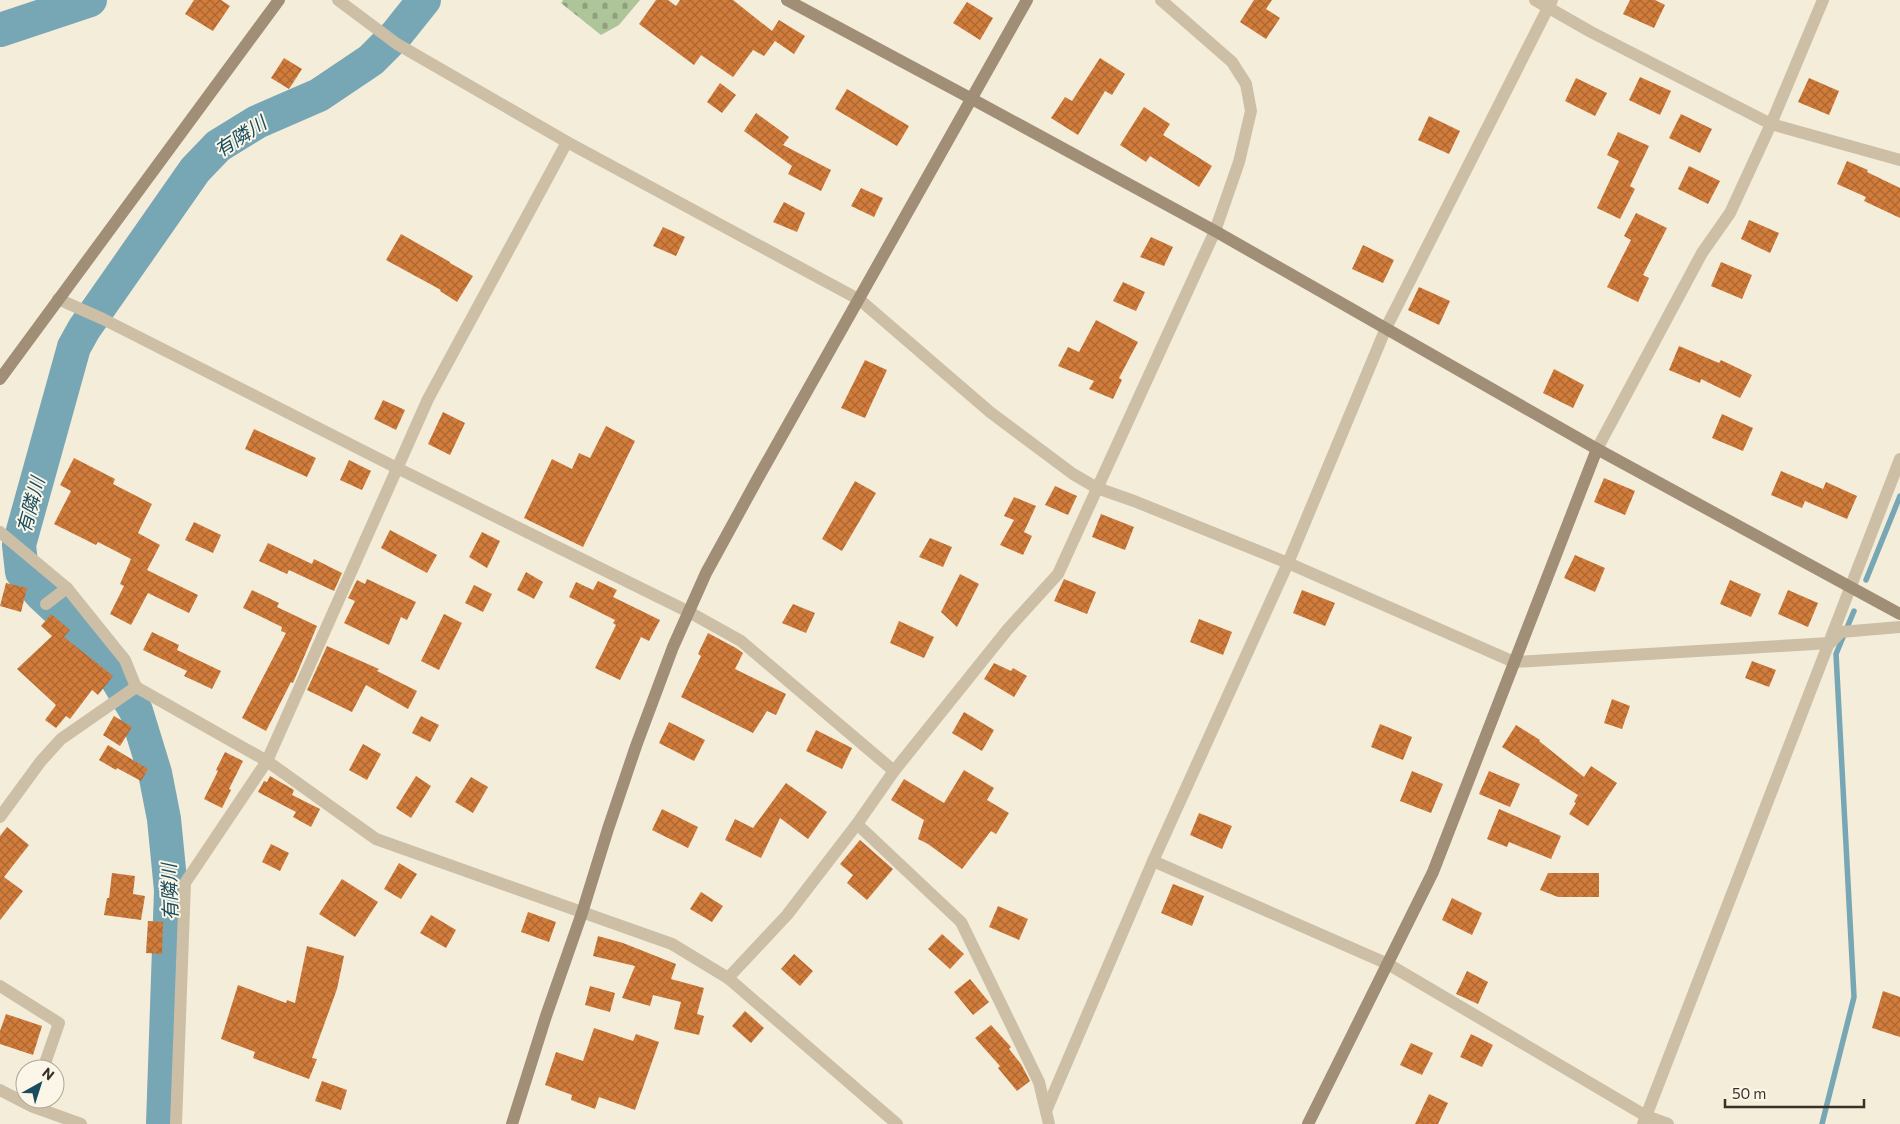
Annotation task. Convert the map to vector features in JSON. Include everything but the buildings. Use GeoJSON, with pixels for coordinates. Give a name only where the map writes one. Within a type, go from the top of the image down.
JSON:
{"type":"FeatureCollection","features":[{"type":"Feature","properties":{"kind":"street"},"geometry":{"type":"LineString","coordinates":[[0,379],[279,0]]}},
{"type":"Feature","properties":{"kind":"street"},"geometry":{"type":"LineString","coordinates":[[338,0],[397,44],[567,142],[860,300],[990,412],[1073,474],[1097,488],[1288,563],[1514,662],[1830,643],[1847,632],[1900,627]]}},
{"type":"Feature","properties":{"kind":"street"},"geometry":{"type":"LineString","coordinates":[[787,0],[1215,231],[1597,449],[1852,586],[1900,614]]}},
{"type":"Feature","properties":{"kind":"street"},"geometry":{"type":"LineString","coordinates":[[512,1124],[636,746],[673,648],[706,574],[750,491],[860,300],[1027,0]]}},
{"type":"Feature","properties":{"kind":"street"},"geometry":{"type":"LineString","coordinates":[[728,978],[786,915],[857,824],[894,771],[1008,629],[1058,574],[1215,231],[1238,162],[1252,111],[1246,84],[1232,62],[1161,0]]}},
{"type":"Feature","properties":{"kind":"street"},"geometry":{"type":"LineString","coordinates":[[1535,0],[1550,4],[1591,32],[1772,124],[1900,160]]}},
{"type":"Feature","properties":{"kind":"street"},"geometry":{"type":"LineString","coordinates":[[1308,1124],[1434,872],[1597,449],[1693,270],[1730,212],[1772,124],[1824,0]]}},
{"type":"Feature","properties":{"kind":"street"},"geometry":{"type":"LineString","coordinates":[[1046,1120],[1153,861],[1288,563],[1386,328],[1550,4]]}},
{"type":"Feature","properties":{"kind":"street"},"geometry":{"type":"LineString","coordinates":[[176,1124],[185,883],[267,761],[428,398],[567,142]]}},
{"type":"Feature","properties":{"kind":"street"},"geometry":{"type":"LineString","coordinates":[[58,299],[103,319],[397,468],[689,612],[741,641],[799,688],[894,771]]}},
{"type":"Feature","properties":{"kind":"street"},"geometry":{"type":"LineString","coordinates":[[1645,1120],[1900,459]]}},
{"type":"Feature","properties":{"kind":"street"},"geometry":{"type":"LineString","coordinates":[[0,532],[30,556],[64,590],[125,660],[136,687],[267,761],[376,840],[672,944],[728,978],[897,1124]]}},
{"type":"Feature","properties":{"kind":"street"},"geometry":{"type":"LineString","coordinates":[[46,604],[64,590]]}},
{"type":"Feature","properties":{"kind":"street"},"geometry":{"type":"LineString","coordinates":[[0,817],[41,761],[61,739],[136,687]]}},
{"type":"Feature","properties":{"kind":"street"},"geometry":{"type":"LineString","coordinates":[[857,824],[961,922],[1039,1082],[1046,1120]]}},
{"type":"Feature","properties":{"kind":"street"},"geometry":{"type":"LineString","coordinates":[[1153,861],[1388,964],[1645,1120],[1668,1124]]}},
{"type":"Feature","properties":{"kind":"street"},"geometry":{"type":"LineString","coordinates":[[0,986],[59,1022],[47,1059]]}},
{"type":"Feature","properties":{"kind":"street"},"geometry":{"type":"LineString","coordinates":[[0,1090],[15,1096]]}},
{"type":"Feature","properties":{"kind":"street"},"geometry":{"type":"LineString","coordinates":[[46,1109],[81,1124]]}},
{"type":"Feature","properties":{"kind":"green space"},"geometry":{"type":"Polygon","coordinates":[[[563,0],[640,0],[619,25],[601,35],[561,3],[563,0]]]}},
{"type":"Feature","properties":{"kind":"waterway"},"geometry":{"type":"LineString","coordinates":[[0,30],[90,0]]}},
{"type":"Feature","properties":{"kind":"waterway","name":"有隣川"},"geometry":{"type":"LineString","coordinates":[[163,1124],[171,890],[164,819],[155,773],[136,711],[98,647],[41,594],[22,572],[19,545],[74,347],[84,329],[195,170],[218,146],[257,122],[319,95],[371,60],[396,35],[424,0]]}},
{"type":"Feature","properties":{"kind":"waterway"},"geometry":{"type":"LineString","coordinates":[[1866,580],[1900,496]]}},
{"type":"Feature","properties":{"kind":"waterway"},"geometry":{"type":"LineString","coordinates":[[1822,1124],[1854,997],[1836,654],[1854,611]]}}]}
